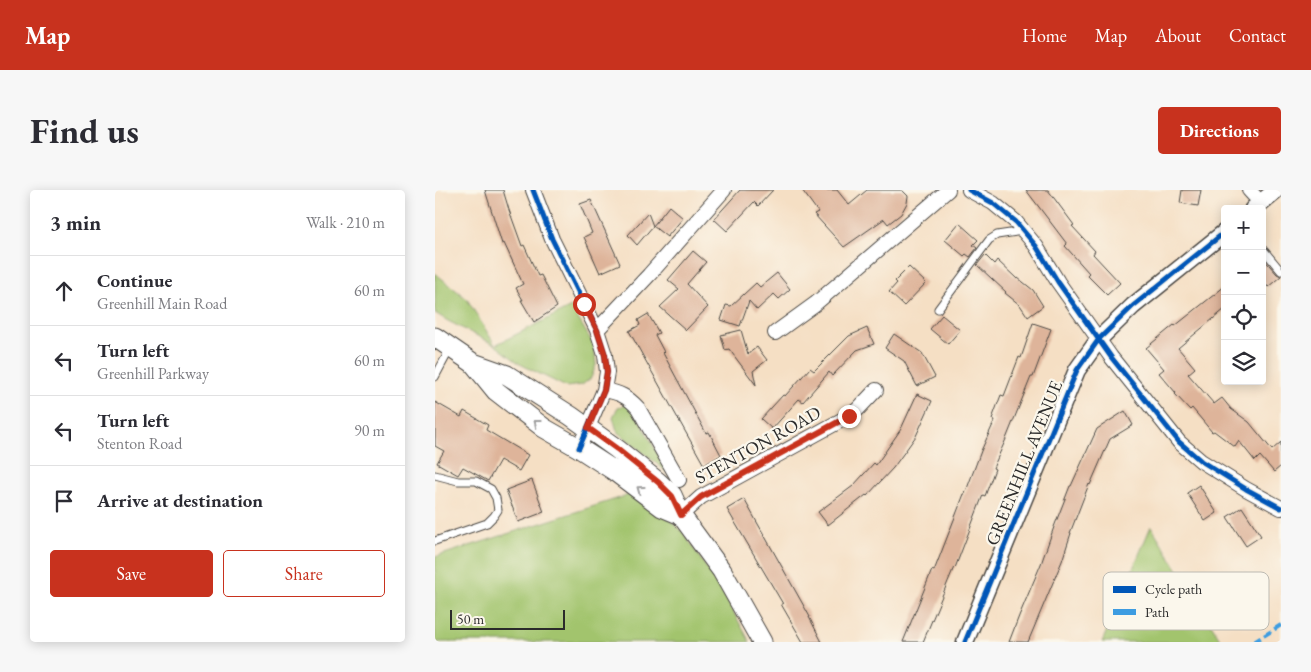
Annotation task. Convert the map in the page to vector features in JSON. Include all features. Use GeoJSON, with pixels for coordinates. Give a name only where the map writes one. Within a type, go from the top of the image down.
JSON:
{"type":"FeatureCollection","features":[{"type":"Feature","properties":{"kind":"main road"},"geometry":{"type":"LineString","coordinates":[[435,337],[473,363],[507,375],[571,416],[617,449],[658,482],[672,496],[681,515],[722,570],[762,642]]}},
{"type":"Feature","properties":{"kind":"main road"},"geometry":{"type":"LineString","coordinates":[[473,363],[496,391],[544,428],[613,470],[662,507],[681,515]]}},
{"type":"Feature","properties":{"kind":"street"},"geometry":{"type":"LineString","coordinates":[[533,190],[553,239],[597,330],[605,355],[607,372],[604,390],[579,448]]}},
{"type":"Feature","properties":{"kind":"street"},"geometry":{"type":"LineString","coordinates":[[597,330],[649,275],[723,190]]}},
{"type":"Feature","properties":{"kind":"street"},"geometry":{"type":"LineString","coordinates":[[775,333],[815,304],[948,190]]}},
{"type":"Feature","properties":{"kind":"street"},"geometry":{"type":"LineString","coordinates":[[969,190],[993,203],[1015,222],[1036,246],[1058,282],[1111,357],[1179,442],[1201,461],[1281,508]]}},
{"type":"Feature","properties":{"kind":"street"},"geometry":{"type":"LineString","coordinates":[[1249,190],[1256,205]]}},
{"type":"Feature","properties":{"kind":"street"},"geometry":{"type":"LineString","coordinates":[[1258,205],[1276,190]]}},
{"type":"Feature","properties":{"kind":"street","name":"GREENHILL AVENUE"},"geometry":{"type":"LineString","coordinates":[[965,642],[1077,370],[1099,339],[1133,306],[1221,235]]}},
{"type":"Feature","properties":{"kind":"street"},"geometry":{"type":"LineString","coordinates":[[604,390],[620,393],[638,408],[679,480]]}},
{"type":"Feature","properties":{"kind":"street","name":"STENTON ROAD"},"geometry":{"type":"LineString","coordinates":[[681,515],[701,497],[849,416],[876,390]]}},
{"type":"Feature","properties":{"kind":"lane"},"geometry":{"type":"LineString","coordinates":[[938,309],[989,240],[997,235],[1023,231]]}},
{"type":"Feature","properties":{"kind":"lane"},"geometry":{"type":"LineString","coordinates":[[1264,250],[1281,271]]}},
{"type":"Feature","properties":{"kind":"lane"},"geometry":{"type":"LineString","coordinates":[[435,377],[451,348]]}},
{"type":"Feature","properties":{"kind":"lane"},"geometry":{"type":"LineString","coordinates":[[435,475],[458,481],[476,481],[491,488],[496,498],[498,510],[487,522],[435,541]]}},
{"type":"Feature","properties":{"kind":"green space"},"geometry":{"type":"Polygon","coordinates":[[[435,273],[467,299],[495,345],[435,313],[435,273]]]}},
{"type":"Feature","properties":{"kind":"green space"},"geometry":{"type":"Polygon","coordinates":[[[571,307],[594,345],[596,365],[591,378],[582,385],[566,387],[520,364],[495,345],[571,307]]]}},
{"type":"Feature","properties":{"kind":"green space"},"geometry":{"type":"Polygon","coordinates":[[[624,405],[632,406],[668,473],[617,431],[613,417],[618,407],[624,405]]]}},
{"type":"Feature","properties":{"kind":"green space"},"geometry":{"type":"Polygon","coordinates":[[[638,492],[683,532],[723,593],[750,642],[435,642],[435,557],[638,492]]]}},
{"type":"Feature","properties":{"kind":"green space"},"geometry":{"type":"Polygon","coordinates":[[[1151,526],[1179,572],[1132,572],[1151,526]]]}},
{"type":"Feature","properties":{"kind":"green space"},"geometry":{"type":"Polygon","coordinates":[[[1107,630],[1215,630],[1222,642],[1102,642],[1107,630]]]}},
{"type":"Feature","properties":{"kind":"building"},"geometry":{"type":"Polygon","coordinates":[[[485,190],[503,190],[522,246],[524,245],[538,276],[541,275],[557,307],[534,322],[516,288],[523,284],[504,243],[502,244],[485,190]]]}},
{"type":"Feature","properties":{"kind":"building"},"geometry":{"type":"Polygon","coordinates":[[[740,190],[773,190],[758,206],[754,202],[727,231],[714,219],[740,190]]]}},
{"type":"Feature","properties":{"kind":"building"},"geometry":{"type":"Polygon","coordinates":[[[802,190],[837,190],[849,205],[867,190],[902,190],[908,196],[907,203],[901,214],[888,224],[884,219],[844,247],[814,214],[818,212],[802,190]]]}},
{"type":"Feature","properties":{"kind":"building"},"geometry":{"type":"Polygon","coordinates":[[[1026,190],[1048,190],[1074,225],[1072,226],[1095,251],[1093,254],[1120,283],[1107,295],[1087,275],[1089,273],[1065,246],[1067,244],[1026,190]]]}},
{"type":"Feature","properties":{"kind":"building"},"geometry":{"type":"Polygon","coordinates":[[[1182,190],[1201,190],[1198,206],[1180,203],[1182,190]]]}},
{"type":"Feature","properties":{"kind":"building"},"geometry":{"type":"Polygon","coordinates":[[[591,200],[620,264],[600,273],[584,237],[592,233],[580,204],[591,200]]]}},
{"type":"Feature","properties":{"kind":"building"},"geometry":{"type":"Polygon","coordinates":[[[669,206],[683,218],[667,237],[653,226],[669,206]]]}},
{"type":"Feature","properties":{"kind":"building"},"geometry":{"type":"Polygon","coordinates":[[[648,213],[653,226],[637,245],[628,235],[648,213]]]}},
{"type":"Feature","properties":{"kind":"building"},"geometry":{"type":"Polygon","coordinates":[[[959,223],[978,240],[973,245],[977,248],[970,257],[966,254],[964,256],[945,240],[959,223]]]}},
{"type":"Feature","properties":{"kind":"building"},"geometry":{"type":"Polygon","coordinates":[[[693,251],[706,262],[687,284],[708,307],[686,330],[660,307],[679,289],[668,280],[693,251]]]}},
{"type":"Feature","properties":{"kind":"building"},"geometry":{"type":"Polygon","coordinates":[[[985,255],[994,264],[997,260],[1017,279],[1033,290],[1043,306],[1028,317],[1020,305],[977,265],[985,255]]]}},
{"type":"Feature","properties":{"kind":"building"},"geometry":{"type":"Polygon","coordinates":[[[1266,262],[1281,276],[1268,287],[1266,284],[1266,262]]]}},
{"type":"Feature","properties":{"kind":"building"},"geometry":{"type":"Polygon","coordinates":[[[909,267],[926,283],[904,306],[889,292],[897,283],[895,281],[909,267]]]}},
{"type":"Feature","properties":{"kind":"building"},"geometry":{"type":"Polygon","coordinates":[[[777,273],[790,289],[779,299],[774,294],[757,310],[749,301],[740,326],[721,320],[726,305],[731,306],[756,283],[760,287],[777,273]]]}},
{"type":"Feature","properties":{"kind":"building"},"geometry":{"type":"Polygon","coordinates":[[[1221,289],[1221,312],[1178,348],[1195,368],[1188,374],[1214,404],[1222,398],[1231,409],[1249,422],[1272,450],[1281,442],[1281,466],[1274,472],[1260,456],[1255,461],[1239,441],[1235,447],[1214,431],[1212,432],[1192,408],[1190,410],[1175,394],[1159,373],[1164,369],[1146,348],[1221,289]]]}},
{"type":"Feature","properties":{"kind":"building"},"geometry":{"type":"Polygon","coordinates":[[[648,314],[659,333],[655,335],[663,353],[706,433],[709,432],[721,455],[704,465],[629,331],[640,325],[638,320],[648,314]]]}},
{"type":"Feature","properties":{"kind":"building"},"geometry":{"type":"Polygon","coordinates":[[[942,315],[960,330],[948,344],[930,329],[942,315]]]}},
{"type":"Feature","properties":{"kind":"building"},"geometry":{"type":"Polygon","coordinates":[[[1033,323],[1051,329],[1033,377],[1031,377],[993,468],[995,469],[985,496],[983,495],[955,568],[923,642],[903,642],[995,420],[992,419],[1001,395],[1004,396],[1019,357],[1021,358],[1033,323]]]}},
{"type":"Feature","properties":{"kind":"building"},"geometry":{"type":"Polygon","coordinates":[[[867,328],[874,344],[857,350],[832,376],[829,372],[803,402],[799,399],[772,429],[761,419],[810,368],[814,371],[849,336],[867,328]]]}},
{"type":"Feature","properties":{"kind":"building"},"geometry":{"type":"Polygon","coordinates":[[[741,330],[748,354],[757,347],[767,360],[753,371],[756,385],[729,349],[725,350],[721,335],[741,330]]]}},
{"type":"Feature","properties":{"kind":"building"},"geometry":{"type":"Polygon","coordinates":[[[894,334],[922,353],[935,377],[917,386],[904,361],[885,348],[894,334]]]}},
{"type":"Feature","properties":{"kind":"building"},"geometry":{"type":"Polygon","coordinates":[[[917,394],[932,401],[916,436],[893,468],[867,496],[828,525],[818,512],[853,486],[874,463],[876,465],[901,429],[917,394]]]}},
{"type":"Feature","properties":{"kind":"building"},"geometry":{"type":"Polygon","coordinates":[[[435,402],[461,417],[464,411],[488,425],[486,430],[528,455],[519,471],[500,460],[488,481],[463,467],[458,475],[437,463],[444,451],[435,446],[435,402]]]}},
{"type":"Feature","properties":{"kind":"building"},"geometry":{"type":"Polygon","coordinates":[[[1125,411],[1133,425],[1110,439],[1089,484],[1070,533],[1062,561],[1028,642],[1009,642],[1070,486],[1097,429],[1125,411]]]}},
{"type":"Feature","properties":{"kind":"building"},"geometry":{"type":"Polygon","coordinates":[[[532,480],[544,512],[518,522],[506,490],[532,480]]]}},
{"type":"Feature","properties":{"kind":"building"},"geometry":{"type":"Polygon","coordinates":[[[1199,485],[1217,513],[1205,521],[1187,493],[1199,485]]]}},
{"type":"Feature","properties":{"kind":"building"},"geometry":{"type":"Polygon","coordinates":[[[744,499],[822,642],[803,642],[727,509],[744,499]]]}},
{"type":"Feature","properties":{"kind":"building"},"geometry":{"type":"Polygon","coordinates":[[[1242,507],[1261,536],[1246,546],[1227,517],[1242,507]]]}},
{"type":"Feature","properties":{"kind":"marked path"},"geometry":{"type":"LineString","coordinates":[[1254,642],[1281,625]]}},
{"type":"Feature","properties":{"kind":"cycle path"},"geometry":{"type":"LineString","coordinates":[[533,190],[552,239],[597,330],[605,355],[607,372],[604,390],[579,448]]}},
{"type":"Feature","properties":{"kind":"cycle path"},"geometry":{"type":"LineString","coordinates":[[969,190],[993,203],[1016,222],[1036,246],[1058,282],[1111,357],[1179,442],[1201,461],[1281,508]]}},
{"type":"Feature","properties":{"kind":"cycle path"},"geometry":{"type":"LineString","coordinates":[[965,642],[1077,370],[1099,339],[1133,306],[1221,235]]}},
{"type":"Feature","properties":{"kind":"route"},"geometry":{"type":"LineString","coordinates":[[584,304],[597,330],[605,355],[607,372],[604,390],[588,428],[658,482],[672,496],[681,515],[701,497],[849,416]]}}]}
